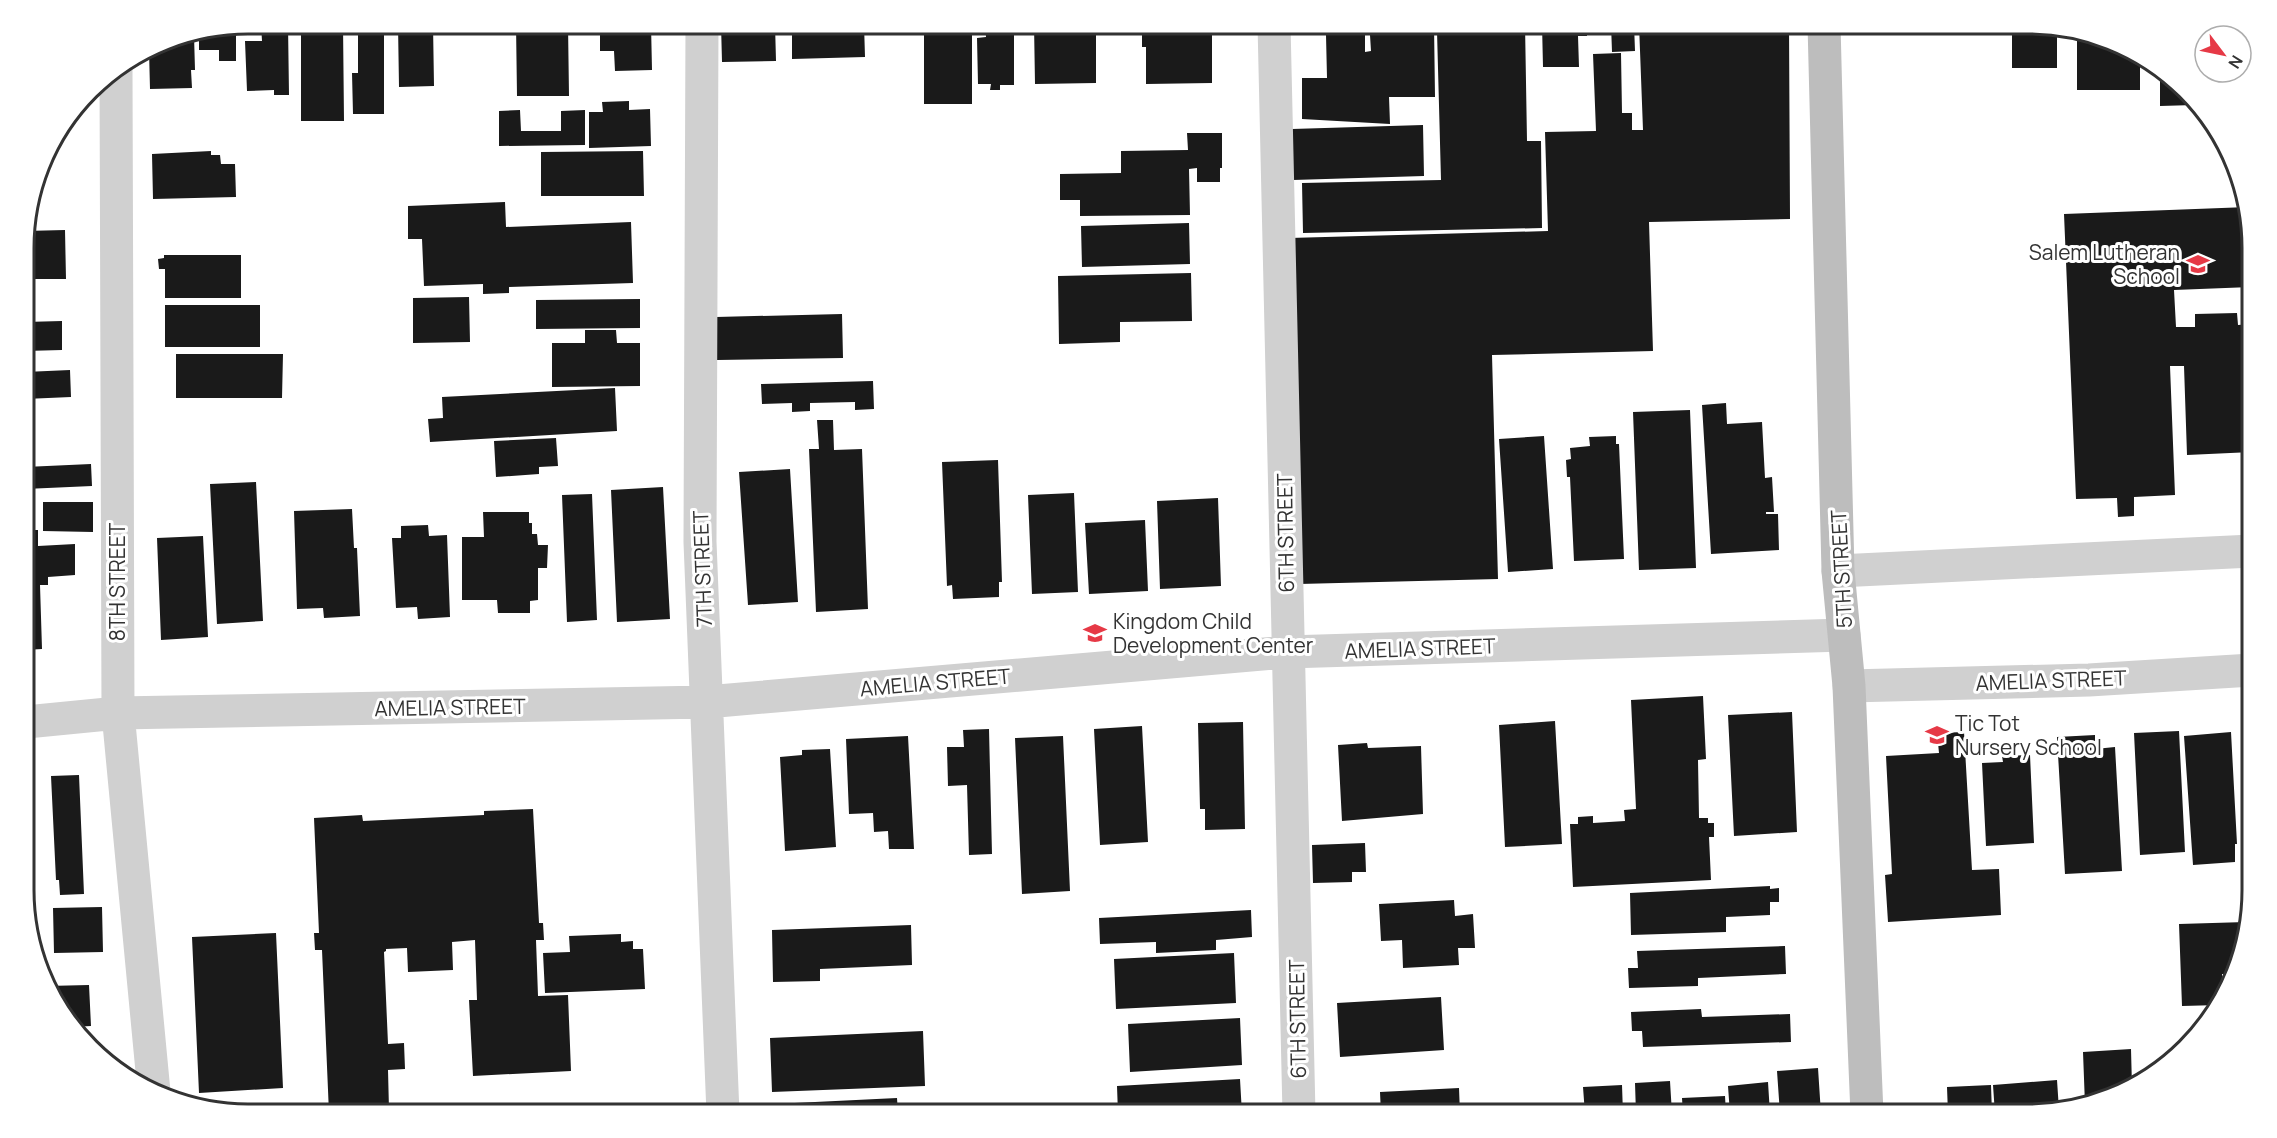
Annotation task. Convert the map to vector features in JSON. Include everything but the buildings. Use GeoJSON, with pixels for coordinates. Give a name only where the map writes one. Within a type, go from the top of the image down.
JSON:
{"type":"FeatureCollection","features":[{"type":"Feature","properties":{"kind":"main road","name":"5TH STREET"},"geometry":{"type":"LineString","coordinates":[[1824,34],[1838,571],[1849,686],[1867,1104]]}},
{"type":"Feature","properties":{"kind":"street","name":"7TH STREET"},"geometry":{"type":"LineString","coordinates":[[702,34],[700,542],[723,1104]]}},
{"type":"Feature","properties":{"kind":"street","name":"6TH STREET"},"geometry":{"type":"LineString","coordinates":[[1275,34],[1299,1104]]}},
{"type":"Feature","properties":{"kind":"street","name":"8TH STREET"},"geometry":{"type":"LineString","coordinates":[[116,81],[118,713],[153,1080]]}},
{"type":"Feature","properties":{"kind":"street"},"geometry":{"type":"LineString","coordinates":[[1838,571],[2242,551]]}},
{"type":"Feature","properties":{"kind":"street","name":"AMELIA STREET"},"geometry":{"type":"LineString","coordinates":[[34,721],[118,713],[706,702],[1287,652],[1844,635]]}},
{"type":"Feature","properties":{"kind":"street","name":"AMELIA STREET"},"geometry":{"type":"LineString","coordinates":[[1849,686],[2089,680],[2242,671]]}},
{"type":"Feature","properties":{"kind":"place","name":"Salem Lutheran School"},"geometry":{"type":"Point","coordinates":[2198,264]}},
{"type":"Feature","properties":{"kind":"place","name":"Kingdom Child Development Center"},"geometry":{"type":"Point","coordinates":[1095,633]}},
{"type":"Feature","properties":{"kind":"place","name":"Tic Tot Nursery School"},"geometry":{"type":"Point","coordinates":[1937,735]}}]}
